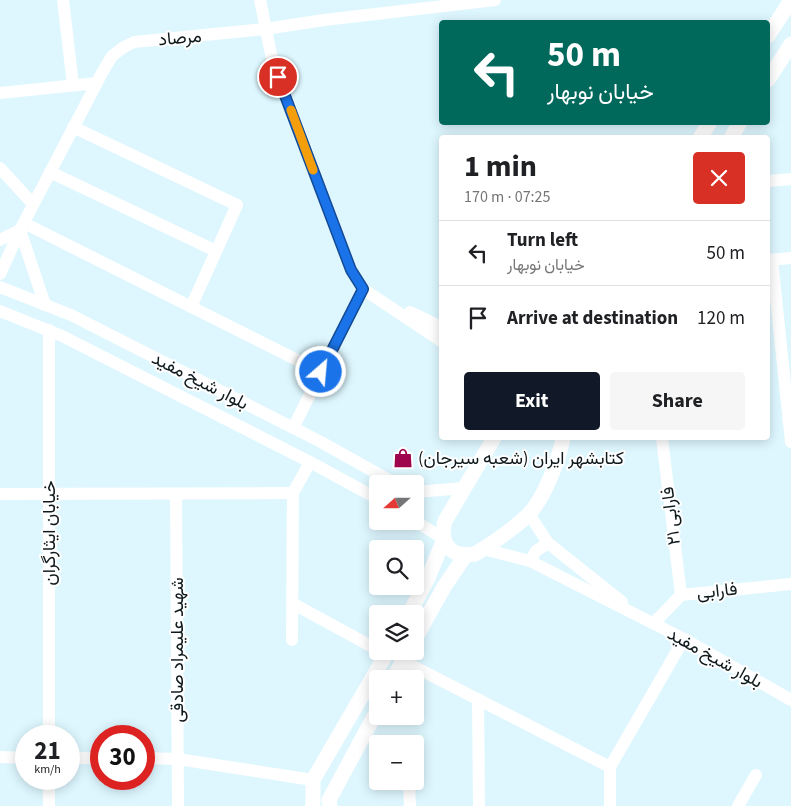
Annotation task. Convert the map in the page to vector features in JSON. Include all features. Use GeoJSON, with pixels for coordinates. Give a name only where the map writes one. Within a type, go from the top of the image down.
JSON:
{"type":"FeatureCollection","features":[{"type":"Feature","properties":{"kind":"main road"},"geometry":{"type":"LineString","coordinates":[[770,33],[791,0]]}},
{"type":"Feature","properties":{"kind":"main road"},"geometry":{"type":"LineString","coordinates":[[770,77],[791,44]]}},
{"type":"Feature","properties":{"kind":"main road"},"geometry":{"type":"LineString","coordinates":[[493,440],[445,521],[443,530],[444,540],[449,548],[465,556],[475,554],[483,549],[529,514],[548,485],[560,454],[563,440]]}},
{"type":"Feature","properties":{"kind":"main road"},"geometry":{"type":"LineString","coordinates":[[413,605],[428,578],[444,540]]}},
{"type":"Feature","properties":{"kind":"main road"},"geometry":{"type":"LineString","coordinates":[[424,623],[444,587],[465,556]]}},
{"type":"Feature","properties":{"kind":"main road"},"geometry":{"type":"LineString","coordinates":[[313,806],[313,780],[379,660]]}},
{"type":"Feature","properties":{"kind":"main road"},"geometry":{"type":"LineString","coordinates":[[330,806],[329,800],[369,725]]}},
{"type":"Feature","properties":{"kind":"street"},"geometry":{"type":"LineString","coordinates":[[63,0],[73,85]]}},
{"type":"Feature","properties":{"kind":"street"},"geometry":{"type":"LineString","coordinates":[[260,0],[272,59],[351,270],[363,289],[439,340]]}},
{"type":"Feature","properties":{"kind":"street","name":"مرصاد"},"geometry":{"type":"LineString","coordinates":[[0,274],[33,204],[97,83],[112,56],[124,47],[134,42],[265,30],[324,20],[495,0]]}},
{"type":"Feature","properties":{"kind":"street"},"geometry":{"type":"LineString","coordinates":[[0,94],[97,83]]}},
{"type":"Feature","properties":{"kind":"street"},"geometry":{"type":"LineString","coordinates":[[73,127],[237,205],[191,307]]}},
{"type":"Feature","properties":{"kind":"street"},"geometry":{"type":"LineString","coordinates":[[0,168],[33,204]]}},
{"type":"Feature","properties":{"kind":"street"},"geometry":{"type":"LineString","coordinates":[[50,172],[216,251]]}},
{"type":"Feature","properties":{"kind":"street"},"geometry":{"type":"LineString","coordinates":[[770,181],[791,179]]}},
{"type":"Feature","properties":{"kind":"street"},"geometry":{"type":"LineString","coordinates":[[22,226],[321,372]]}},
{"type":"Feature","properties":{"kind":"street"},"geometry":{"type":"LineString","coordinates":[[0,240],[22,226]]}},
{"type":"Feature","properties":{"kind":"street"},"geometry":{"type":"LineString","coordinates":[[22,226],[45,305]]}},
{"type":"Feature","properties":{"kind":"street"},"geometry":{"type":"LineString","coordinates":[[791,258],[770,260],[789,410],[791,442]]}},
{"type":"Feature","properties":{"kind":"street","name":"بلوار شیخ مفید"},"geometry":{"type":"LineString","coordinates":[[0,287],[71,316],[293,428],[379,475]]}},
{"type":"Feature","properties":{"kind":"street"},"geometry":{"type":"LineString","coordinates":[[363,289],[439,326]]}},
{"type":"Feature","properties":{"kind":"street"},"geometry":{"type":"LineString","coordinates":[[293,428],[363,289]]}},
{"type":"Feature","properties":{"kind":"street","name":"بلوار شیخ مفید"},"geometry":{"type":"LineString","coordinates":[[0,311],[49,330],[310,462],[369,494]]}},
{"type":"Feature","properties":{"kind":"street","name":"خیابان ایثارگران"},"geometry":{"type":"LineString","coordinates":[[49,330],[49,725]]}},
{"type":"Feature","properties":{"kind":"street","name":"فارابی ۲۱"},"geometry":{"type":"LineString","coordinates":[[662,440],[681,595]]}},
{"type":"Feature","properties":{"kind":"street"},"geometry":{"type":"LineString","coordinates":[[292,640],[293,494],[310,462]]}},
{"type":"Feature","properties":{"kind":"street"},"geometry":{"type":"LineString","coordinates":[[424,491],[465,488]]}},
{"type":"Feature","properties":{"kind":"street"},"geometry":{"type":"LineString","coordinates":[[0,494],[293,494]]}},
{"type":"Feature","properties":{"kind":"street","name":"شهید علیمراد صادقی"},"geometry":{"type":"LineString","coordinates":[[176,494],[178,806]]}},
{"type":"Feature","properties":{"kind":"street"},"geometry":{"type":"LineString","coordinates":[[529,514],[548,543],[639,616]]}},
{"type":"Feature","properties":{"kind":"street"},"geometry":{"type":"LineString","coordinates":[[424,527],[444,540]]}},
{"type":"Feature","properties":{"kind":"street"},"geometry":{"type":"LineString","coordinates":[[530,561],[536,551],[548,543]]}},
{"type":"Feature","properties":{"kind":"street"},"geometry":{"type":"LineString","coordinates":[[483,549],[530,561],[639,616]]}},
{"type":"Feature","properties":{"kind":"street","name":"فارابی"},"geometry":{"type":"LineString","coordinates":[[654,623],[681,595],[791,584]]}},
{"type":"Feature","properties":{"kind":"street"},"geometry":{"type":"LineString","coordinates":[[292,603],[369,644]]}},
{"type":"Feature","properties":{"kind":"street","name":"بلوار شیخ مفید"},"geometry":{"type":"LineString","coordinates":[[639,616],[684,639],[791,700]]}},
{"type":"Feature","properties":{"kind":"street"},"geometry":{"type":"LineString","coordinates":[[610,806],[610,767],[684,639]]}},
{"type":"Feature","properties":{"kind":"street"},"geometry":{"type":"LineString","coordinates":[[412,660],[478,699],[610,767]]}},
{"type":"Feature","properties":{"kind":"street"},"geometry":{"type":"LineString","coordinates":[[478,699],[479,806]]}},
{"type":"Feature","properties":{"kind":"street"},"geometry":{"type":"LineString","coordinates":[[0,758],[15,758]]}},
{"type":"Feature","properties":{"kind":"street"},"geometry":{"type":"LineString","coordinates":[[155,758],[178,759],[313,780]]}},
{"type":"Feature","properties":{"kind":"street"},"geometry":{"type":"LineString","coordinates":[[738,806],[756,775]]}},
{"type":"Feature","properties":{"kind":"street"},"geometry":{"type":"LineString","coordinates":[[49,790],[49,806]]}},
{"type":"Feature","properties":{"kind":"street"},"geometry":{"type":"LineString","coordinates":[[409,790],[410,806]]}},
{"type":"Feature","properties":{"kind":"slow traffic"},"geometry":{"type":"LineString","coordinates":[[291,110],[313,170]]}},
{"type":"Feature","properties":{"kind":"place","name":"کتابشهر ایران (شعبه سیرجان)"},"geometry":{"type":"Point","coordinates":[403,458]}},
{"type":"Feature","properties":{"kind":"route"},"geometry":{"type":"LineString","coordinates":[[278,77],[351,270],[363,289],[321,372]]}}]}
